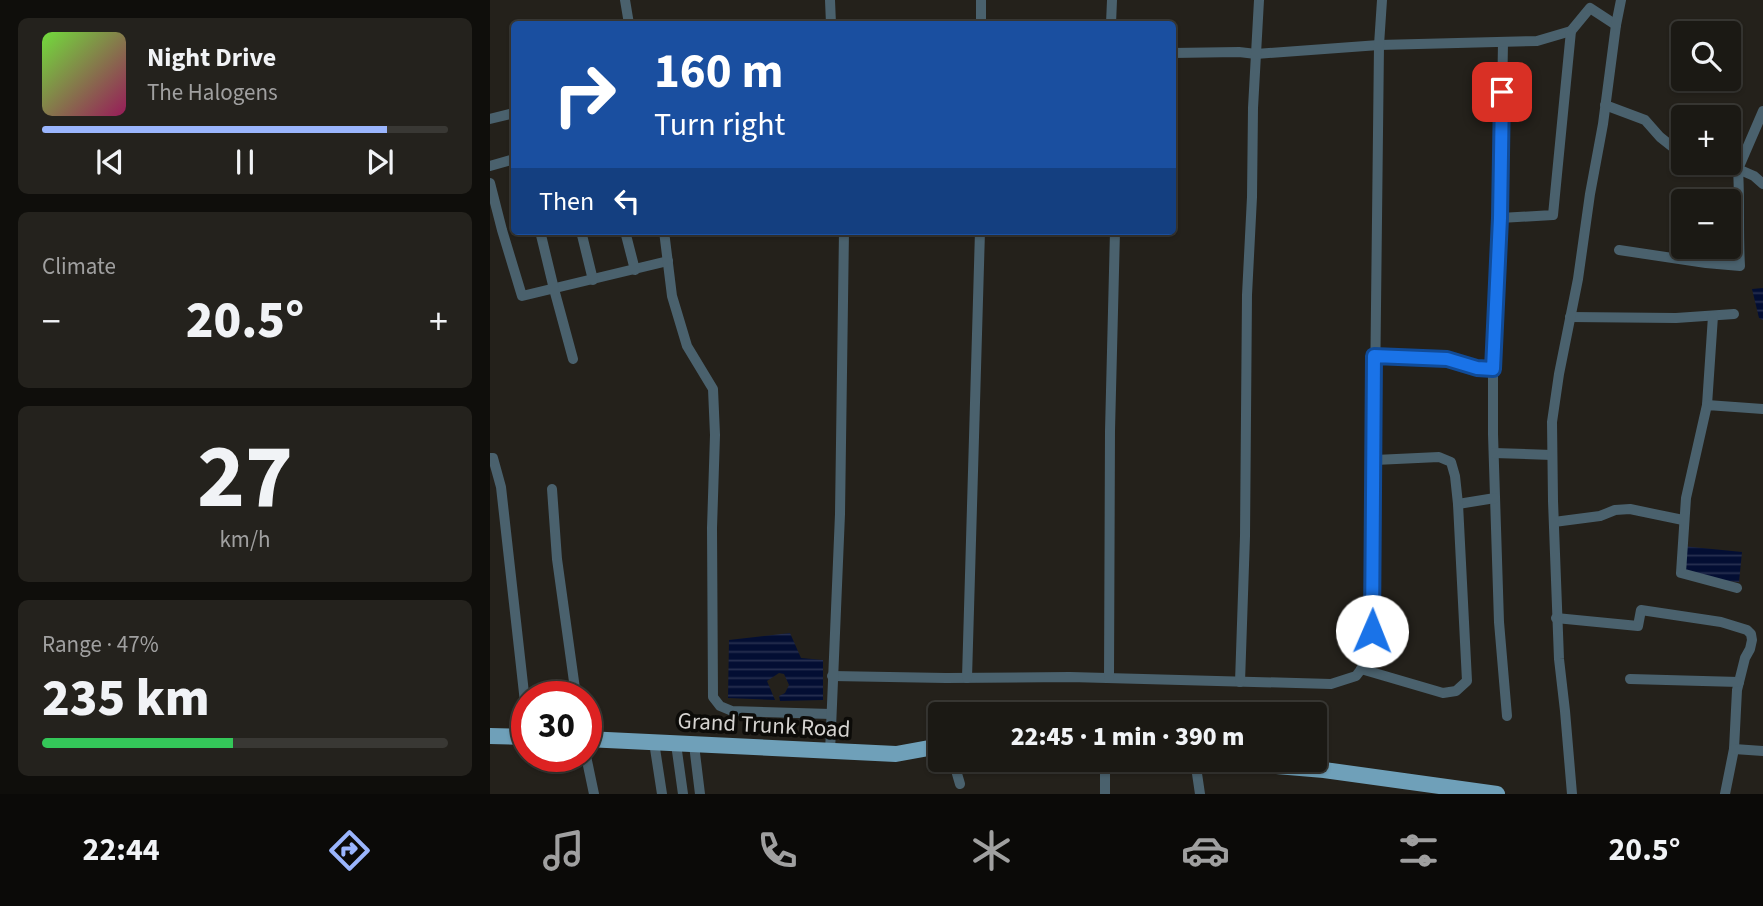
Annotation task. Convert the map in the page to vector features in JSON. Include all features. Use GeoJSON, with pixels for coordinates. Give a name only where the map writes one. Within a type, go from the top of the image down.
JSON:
{"type":"FeatureCollection","features":[{"type":"Feature","properties":{"kind":"main road"},"geometry":{"type":"LineString","coordinates":[[490,736],[511,737]]}},
{"type":"Feature","properties":{"kind":"main road","name":"Grand Trunk Road"},"geometry":{"type":"LineString","coordinates":[[602,740],[896,754],[928,748]]}},
{"type":"Feature","properties":{"kind":"main road"},"geometry":{"type":"LineString","coordinates":[[1327,770],[1497,794]]}},
{"type":"Feature","properties":{"kind":"street"},"geometry":{"type":"LineString","coordinates":[[625,0],[628,21]]}},
{"type":"Feature","properties":{"kind":"street"},"geometry":{"type":"LineString","coordinates":[[830,0],[831,21]]}},
{"type":"Feature","properties":{"kind":"street"},"geometry":{"type":"LineString","coordinates":[[981,0],[981,21]]}},
{"type":"Feature","properties":{"kind":"street"},"geometry":{"type":"LineString","coordinates":[[1111,21],[1112,0]]}},
{"type":"Feature","properties":{"kind":"street"},"geometry":{"type":"LineString","coordinates":[[1240,682],[1245,536],[1247,295],[1259,0]]}},
{"type":"Feature","properties":{"kind":"street"},"geometry":{"type":"LineString","coordinates":[[832,676],[1109,678],[1331,684],[1356,676],[1372,655],[1374,356],[1382,0]]}},
{"type":"Feature","properties":{"kind":"street"},"geometry":{"type":"LineString","coordinates":[[1572,794],[1556,618],[1552,422],[1578,279],[1615,24],[1621,0]]}},
{"type":"Feature","properties":{"kind":"street"},"geometry":{"type":"LineString","coordinates":[[1500,218],[1553,215],[1571,31],[1590,8],[1615,24]]}},
{"type":"Feature","properties":{"kind":"street"},"geometry":{"type":"LineString","coordinates":[[1176,53],[1256,54],[1379,45],[1536,41],[1571,31]]}},
{"type":"Feature","properties":{"kind":"street"},"geometry":{"type":"LineString","coordinates":[[1503,42],[1500,218],[1493,369],[1499,622],[1507,716]]}},
{"type":"Feature","properties":{"kind":"street"},"geometry":{"type":"LineString","coordinates":[[1605,105],[1646,120],[1671,146]]}},
{"type":"Feature","properties":{"kind":"street"},"geometry":{"type":"LineString","coordinates":[[1741,162],[1763,111]]}},
{"type":"Feature","properties":{"kind":"street"},"geometry":{"type":"LineString","coordinates":[[490,119],[511,114]]}},
{"type":"Feature","properties":{"kind":"street"},"geometry":{"type":"LineString","coordinates":[[490,166],[511,160]]}},
{"type":"Feature","properties":{"kind":"street"},"geometry":{"type":"LineString","coordinates":[[1741,170],[1763,184]]}},
{"type":"Feature","properties":{"kind":"street"},"geometry":{"type":"LineString","coordinates":[[1619,250],[1706,263],[1740,265],[1738,175]]}},
{"type":"Feature","properties":{"kind":"street"},"geometry":{"type":"LineString","coordinates":[[490,183],[522,296],[668,261]]}},
{"type":"Feature","properties":{"kind":"street"},"geometry":{"type":"LineString","coordinates":[[541,235],[573,359]]}},
{"type":"Feature","properties":{"kind":"street"},"geometry":{"type":"LineString","coordinates":[[582,235],[593,280]]}},
{"type":"Feature","properties":{"kind":"street"},"geometry":{"type":"LineString","coordinates":[[626,235],[635,270]]}},
{"type":"Feature","properties":{"kind":"street"},"geometry":{"type":"LineString","coordinates":[[665,235],[672,296],[687,346],[713,389],[713,697],[720,706],[732,711],[831,714]]}},
{"type":"Feature","properties":{"kind":"street"},"geometry":{"type":"LineString","coordinates":[[830,752],[840,514],[844,235]]}},
{"type":"Feature","properties":{"kind":"street"},"geometry":{"type":"LineString","coordinates":[[967,678],[980,235]]}},
{"type":"Feature","properties":{"kind":"street"},"geometry":{"type":"LineString","coordinates":[[1109,678],[1110,431],[1115,235]]}},
{"type":"Feature","properties":{"kind":"street"},"geometry":{"type":"LineString","coordinates":[[1570,317],[1676,318],[1734,314]]}},
{"type":"Feature","properties":{"kind":"street"},"geometry":{"type":"LineString","coordinates":[[1713,316],[1707,405],[1686,498],[1681,573],[1737,588]]}},
{"type":"Feature","properties":{"kind":"street"},"geometry":{"type":"LineString","coordinates":[[1374,356],[1447,359],[1477,368],[1493,369]]}},
{"type":"Feature","properties":{"kind":"street"},"geometry":{"type":"LineString","coordinates":[[1707,405],[1763,409]]}},
{"type":"Feature","properties":{"kind":"street"},"geometry":{"type":"LineString","coordinates":[[1494,453],[1552,455]]}},
{"type":"Feature","properties":{"kind":"street"},"geometry":{"type":"LineString","coordinates":[[1361,669],[1443,693],[1456,691],[1467,681],[1458,504],[1451,462],[1439,457],[1375,460]]}},
{"type":"Feature","properties":{"kind":"street"},"geometry":{"type":"LineString","coordinates":[[490,458],[494,458],[501,487],[523,681]]}},
{"type":"Feature","properties":{"kind":"street"},"geometry":{"type":"LineString","coordinates":[[552,489],[574,681]]}},
{"type":"Feature","properties":{"kind":"street"},"geometry":{"type":"LineString","coordinates":[[1458,504],[1495,498]]}},
{"type":"Feature","properties":{"kind":"street"},"geometry":{"type":"LineString","coordinates":[[1554,522],[1630,509],[1684,520]]}},
{"type":"Feature","properties":{"kind":"street"},"geometry":{"type":"LineString","coordinates":[[1556,618],[1639,626],[1641,610],[1721,622],[1747,630],[1751,634],[1752,640],[1739,682],[1734,749],[1725,794]]}},
{"type":"Feature","properties":{"kind":"street"},"geometry":{"type":"LineString","coordinates":[[1630,679],[1739,682]]}},
{"type":"Feature","properties":{"kind":"street"},"geometry":{"type":"LineString","coordinates":[[653,742],[662,794]]}},
{"type":"Feature","properties":{"kind":"street"},"geometry":{"type":"LineString","coordinates":[[676,744],[683,794]]}},
{"type":"Feature","properties":{"kind":"street"},"geometry":{"type":"LineString","coordinates":[[694,745],[700,794]]}},
{"type":"Feature","properties":{"kind":"street"},"geometry":{"type":"LineString","coordinates":[[1734,749],[1763,751]]}},
{"type":"Feature","properties":{"kind":"street"},"geometry":{"type":"LineString","coordinates":[[589,772],[594,794]]}},
{"type":"Feature","properties":{"kind":"street"},"geometry":{"type":"LineString","coordinates":[[956,772],[960,784]]}},
{"type":"Feature","properties":{"kind":"street"},"geometry":{"type":"LineString","coordinates":[[1105,772],[1105,794]]}},
{"type":"Feature","properties":{"kind":"street"},"geometry":{"type":"LineString","coordinates":[[1197,772],[1200,794]]}},
{"type":"Feature","properties":{"kind":"water"},"geometry":{"type":"Polygon","coordinates":[[[1763,288],[1763,320],[1759,318],[1752,289],[1763,288]]]}},
{"type":"Feature","properties":{"kind":"water"},"geometry":{"type":"Polygon","coordinates":[[[1682,546],[1742,552],[1739,582],[1695,578],[1684,569],[1682,546]]]}},
{"type":"Feature","properties":{"kind":"water"},"geometry":{"type":"Polygon","coordinates":[[[790,633],[801,658],[823,660],[823,700],[780,701],[779,696],[785,693],[789,685],[784,674],[779,673],[767,681],[775,700],[728,698],[729,640],[790,633]]]}},
{"type":"Feature","properties":{"kind":"route"},"geometry":{"type":"LineString","coordinates":[[1372,631],[1374,356],[1447,359],[1477,368],[1493,369],[1502,92]]}}]}
